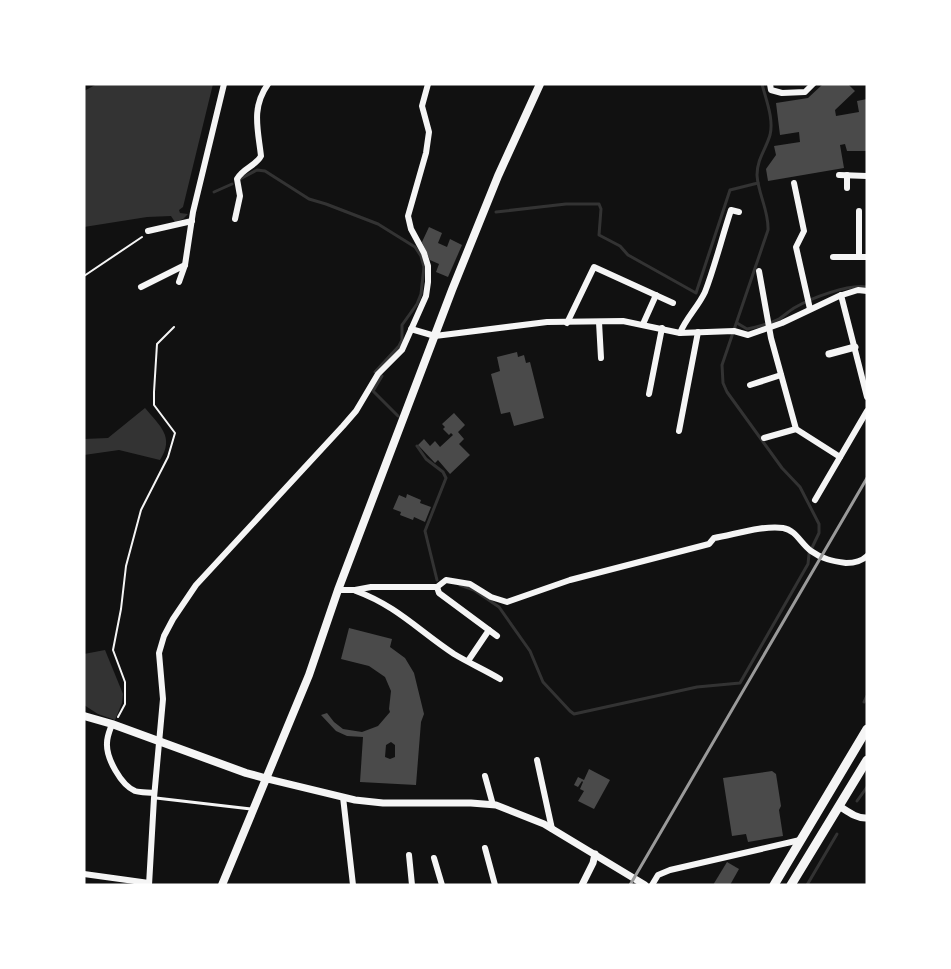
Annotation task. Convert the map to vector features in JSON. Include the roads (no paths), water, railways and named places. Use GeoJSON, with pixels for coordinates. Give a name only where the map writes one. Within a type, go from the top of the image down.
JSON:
{"type":"FeatureCollection","features":[{"type":"Feature","properties":{"kind":"highway"},"geometry":{"type":"LineString","coordinates":[[774,885],[867,729]]}},
{"type":"Feature","properties":{"kind":"highway"},"geometry":{"type":"LineString","coordinates":[[791,885],[867,760]]}},
{"type":"Feature","properties":{"kind":"main road"},"geometry":{"type":"LineString","coordinates":[[222,885],[268,779],[309,675],[338,590],[498,176],[540,84]]}},
{"type":"Feature","properties":{"kind":"main road"},"geometry":{"type":"LineString","coordinates":[[84,716],[268,779]]}},
{"type":"Feature","properties":{"kind":"street"},"geometry":{"type":"LineString","coordinates":[[179,282],[185,265],[192,221],[224,84]]}},
{"type":"Feature","properties":{"kind":"street"},"geometry":{"type":"LineString","coordinates":[[235,219],[240,196],[237,179],[241,172],[258,162],[261,156],[256,108],[268,84]]}},
{"type":"Feature","properties":{"kind":"street"},"geometry":{"type":"LineString","coordinates":[[84,874],[149,884],[163,699],[159,653],[164,636],[196,585],[356,411],[378,374],[402,350],[426,296],[428,266],[411,229],[408,216],[426,153],[429,132],[423,106],[429,84]]}},
{"type":"Feature","properties":{"kind":"street"},"geometry":{"type":"LineString","coordinates":[[770,84],[771,90],[782,93],[805,92],[813,84]]}},
{"type":"Feature","properties":{"kind":"street"},"geometry":{"type":"LineString","coordinates":[[839,175],[867,176]]}},
{"type":"Feature","properties":{"kind":"street"},"geometry":{"type":"LineString","coordinates":[[847,188],[848,176]]}},
{"type":"Feature","properties":{"kind":"street"},"geometry":{"type":"LineString","coordinates":[[794,183],[804,231],[796,247],[809,305]]}},
{"type":"Feature","properties":{"kind":"street"},"geometry":{"type":"LineString","coordinates":[[680,333],[705,291],[731,210],[739,212]]}},
{"type":"Feature","properties":{"kind":"street"},"geometry":{"type":"LineString","coordinates":[[859,211],[859,257]]}},
{"type":"Feature","properties":{"kind":"street"},"geometry":{"type":"LineString","coordinates":[[148,231],[192,221]]}},
{"type":"Feature","properties":{"kind":"street"},"geometry":{"type":"LineString","coordinates":[[832,257],[867,257]]}},
{"type":"Feature","properties":{"kind":"street"},"geometry":{"type":"LineString","coordinates":[[141,287],[185,265]]}},
{"type":"Feature","properties":{"kind":"street"},"geometry":{"type":"LineString","coordinates":[[567,322],[594,267],[673,303]]}},
{"type":"Feature","properties":{"kind":"street"},"geometry":{"type":"LineString","coordinates":[[759,271],[769,324],[796,429],[840,457]]}},
{"type":"Feature","properties":{"kind":"street"},"geometry":{"type":"LineString","coordinates":[[411,329],[435,336],[515,325],[624,321],[680,333],[735,331],[748,335],[809,305],[858,290],[867,291]]}},
{"type":"Feature","properties":{"kind":"street"},"geometry":{"type":"LineString","coordinates":[[643,324],[656,295]]}},
{"type":"Feature","properties":{"kind":"street"},"geometry":{"type":"LineString","coordinates":[[841,295],[867,397]]}},
{"type":"Feature","properties":{"kind":"street"},"geometry":{"type":"LineString","coordinates":[[599,322],[601,358]]}},
{"type":"Feature","properties":{"kind":"street"},"geometry":{"type":"LineString","coordinates":[[649,394],[662,328]]}},
{"type":"Feature","properties":{"kind":"street"},"geometry":{"type":"LineString","coordinates":[[679,431],[698,332]]}},
{"type":"Feature","properties":{"kind":"street"},"geometry":{"type":"LineString","coordinates":[[829,354],[855,347]]}},
{"type":"Feature","properties":{"kind":"street"},"geometry":{"type":"LineString","coordinates":[[750,385],[781,375]]}},
{"type":"Feature","properties":{"kind":"street"},"geometry":{"type":"LineString","coordinates":[[815,500],[867,411]]}},
{"type":"Feature","properties":{"kind":"street"},"geometry":{"type":"LineString","coordinates":[[764,438],[796,429]]}},
{"type":"Feature","properties":{"kind":"street"},"geometry":{"type":"LineString","coordinates":[[338,590],[437,586],[446,580],[463,582],[491,597],[507,602],[570,580],[709,544],[714,538],[767,528],[783,528],[791,531],[810,550],[829,561],[850,563],[864,560],[867,556]]}},
{"type":"Feature","properties":{"kind":"street"},"geometry":{"type":"LineString","coordinates":[[437,586],[439,593],[497,636]]}},
{"type":"Feature","properties":{"kind":"street"},"geometry":{"type":"LineString","coordinates":[[355,590],[402,613],[455,654],[500,679]]}},
{"type":"Feature","properties":{"kind":"street"},"geometry":{"type":"LineString","coordinates":[[468,661],[489,630]]}},
{"type":"Feature","properties":{"kind":"street"},"geometry":{"type":"LineString","coordinates":[[112,724],[107,750],[125,784],[136,791],[154,795]]}},
{"type":"Feature","properties":{"kind":"street"},"geometry":{"type":"LineString","coordinates":[[537,760],[552,829]]}},
{"type":"Feature","properties":{"kind":"street"},"geometry":{"type":"LineString","coordinates":[[485,776],[493,805]]}},
{"type":"Feature","properties":{"kind":"street"},"geometry":{"type":"LineString","coordinates":[[268,779],[343,797],[382,803],[493,805],[515,812],[552,829],[645,885]]}},
{"type":"Feature","properties":{"kind":"street"},"geometry":{"type":"LineString","coordinates":[[343,797],[353,885]]}},
{"type":"Feature","properties":{"kind":"street"},"geometry":{"type":"LineString","coordinates":[[838,806],[863,819],[867,818]]}},
{"type":"Feature","properties":{"kind":"street"},"geometry":{"type":"LineString","coordinates":[[652,885],[658,875],[670,870],[800,840]]}},
{"type":"Feature","properties":{"kind":"street"},"geometry":{"type":"LineString","coordinates":[[485,848],[495,885]]}},
{"type":"Feature","properties":{"kind":"street"},"geometry":{"type":"LineString","coordinates":[[582,885],[595,854]]}},
{"type":"Feature","properties":{"kind":"street"},"geometry":{"type":"LineString","coordinates":[[409,855],[412,885]]}},
{"type":"Feature","properties":{"kind":"street"},"geometry":{"type":"LineString","coordinates":[[434,858],[442,885]]}},
{"type":"Feature","properties":{"kind":"lane"},"geometry":{"type":"LineString","coordinates":[[154,795],[255,809]]}},
{"type":"Feature","properties":{"kind":"waterway"},"geometry":{"type":"LineString","coordinates":[[460,585],[474,590],[499,607],[530,651],[543,682],[574,714],[697,687],[740,683],[808,564],[809,554],[819,533],[819,524],[800,487],[782,468],[727,392],[723,383],[722,365],[768,230],[757,175],[758,164],[771,129],[762,84]]}},
{"type":"Feature","properties":{"kind":"waterway"},"geometry":{"type":"LineString","coordinates":[[240,179],[257,170],[265,171],[309,199],[378,224],[415,247],[424,267],[421,294],[417,304],[402,325],[402,340],[399,346],[375,372]]}},
{"type":"Feature","properties":{"kind":"waterway"},"geometry":{"type":"LineString","coordinates":[[496,212],[566,204],[599,204],[601,209],[599,235],[620,246],[628,255],[696,293],[730,190],[758,183]]}},
{"type":"Feature","properties":{"kind":"waterway"},"geometry":{"type":"LineString","coordinates":[[214,192],[232,184]]}},
{"type":"Feature","properties":{"kind":"waterway"},"geometry":{"type":"LineString","coordinates":[[737,323],[747,329],[759,326],[779,319],[794,308],[820,296],[850,288],[867,287]]}},
{"type":"Feature","properties":{"kind":"waterway"},"geometry":{"type":"LineString","coordinates":[[380,375],[382,376],[373,391],[398,416]]}},
{"type":"Feature","properties":{"kind":"waterway"},"geometry":{"type":"LineString","coordinates":[[417,446],[426,459],[443,472],[446,478],[425,531],[437,580]]}},
{"type":"Feature","properties":{"kind":"waterway"},"geometry":{"type":"LineString","coordinates":[[864,702],[867,696]]}},
{"type":"Feature","properties":{"kind":"waterway"},"geometry":{"type":"LineString","coordinates":[[857,801],[867,787]]}},
{"type":"Feature","properties":{"kind":"waterway"},"geometry":{"type":"LineString","coordinates":[[807,885],[837,834]]}},
{"type":"Feature","properties":{"kind":"railway"},"geometry":{"type":"LineString","coordinates":[[630,885],[867,478]]}}]}
